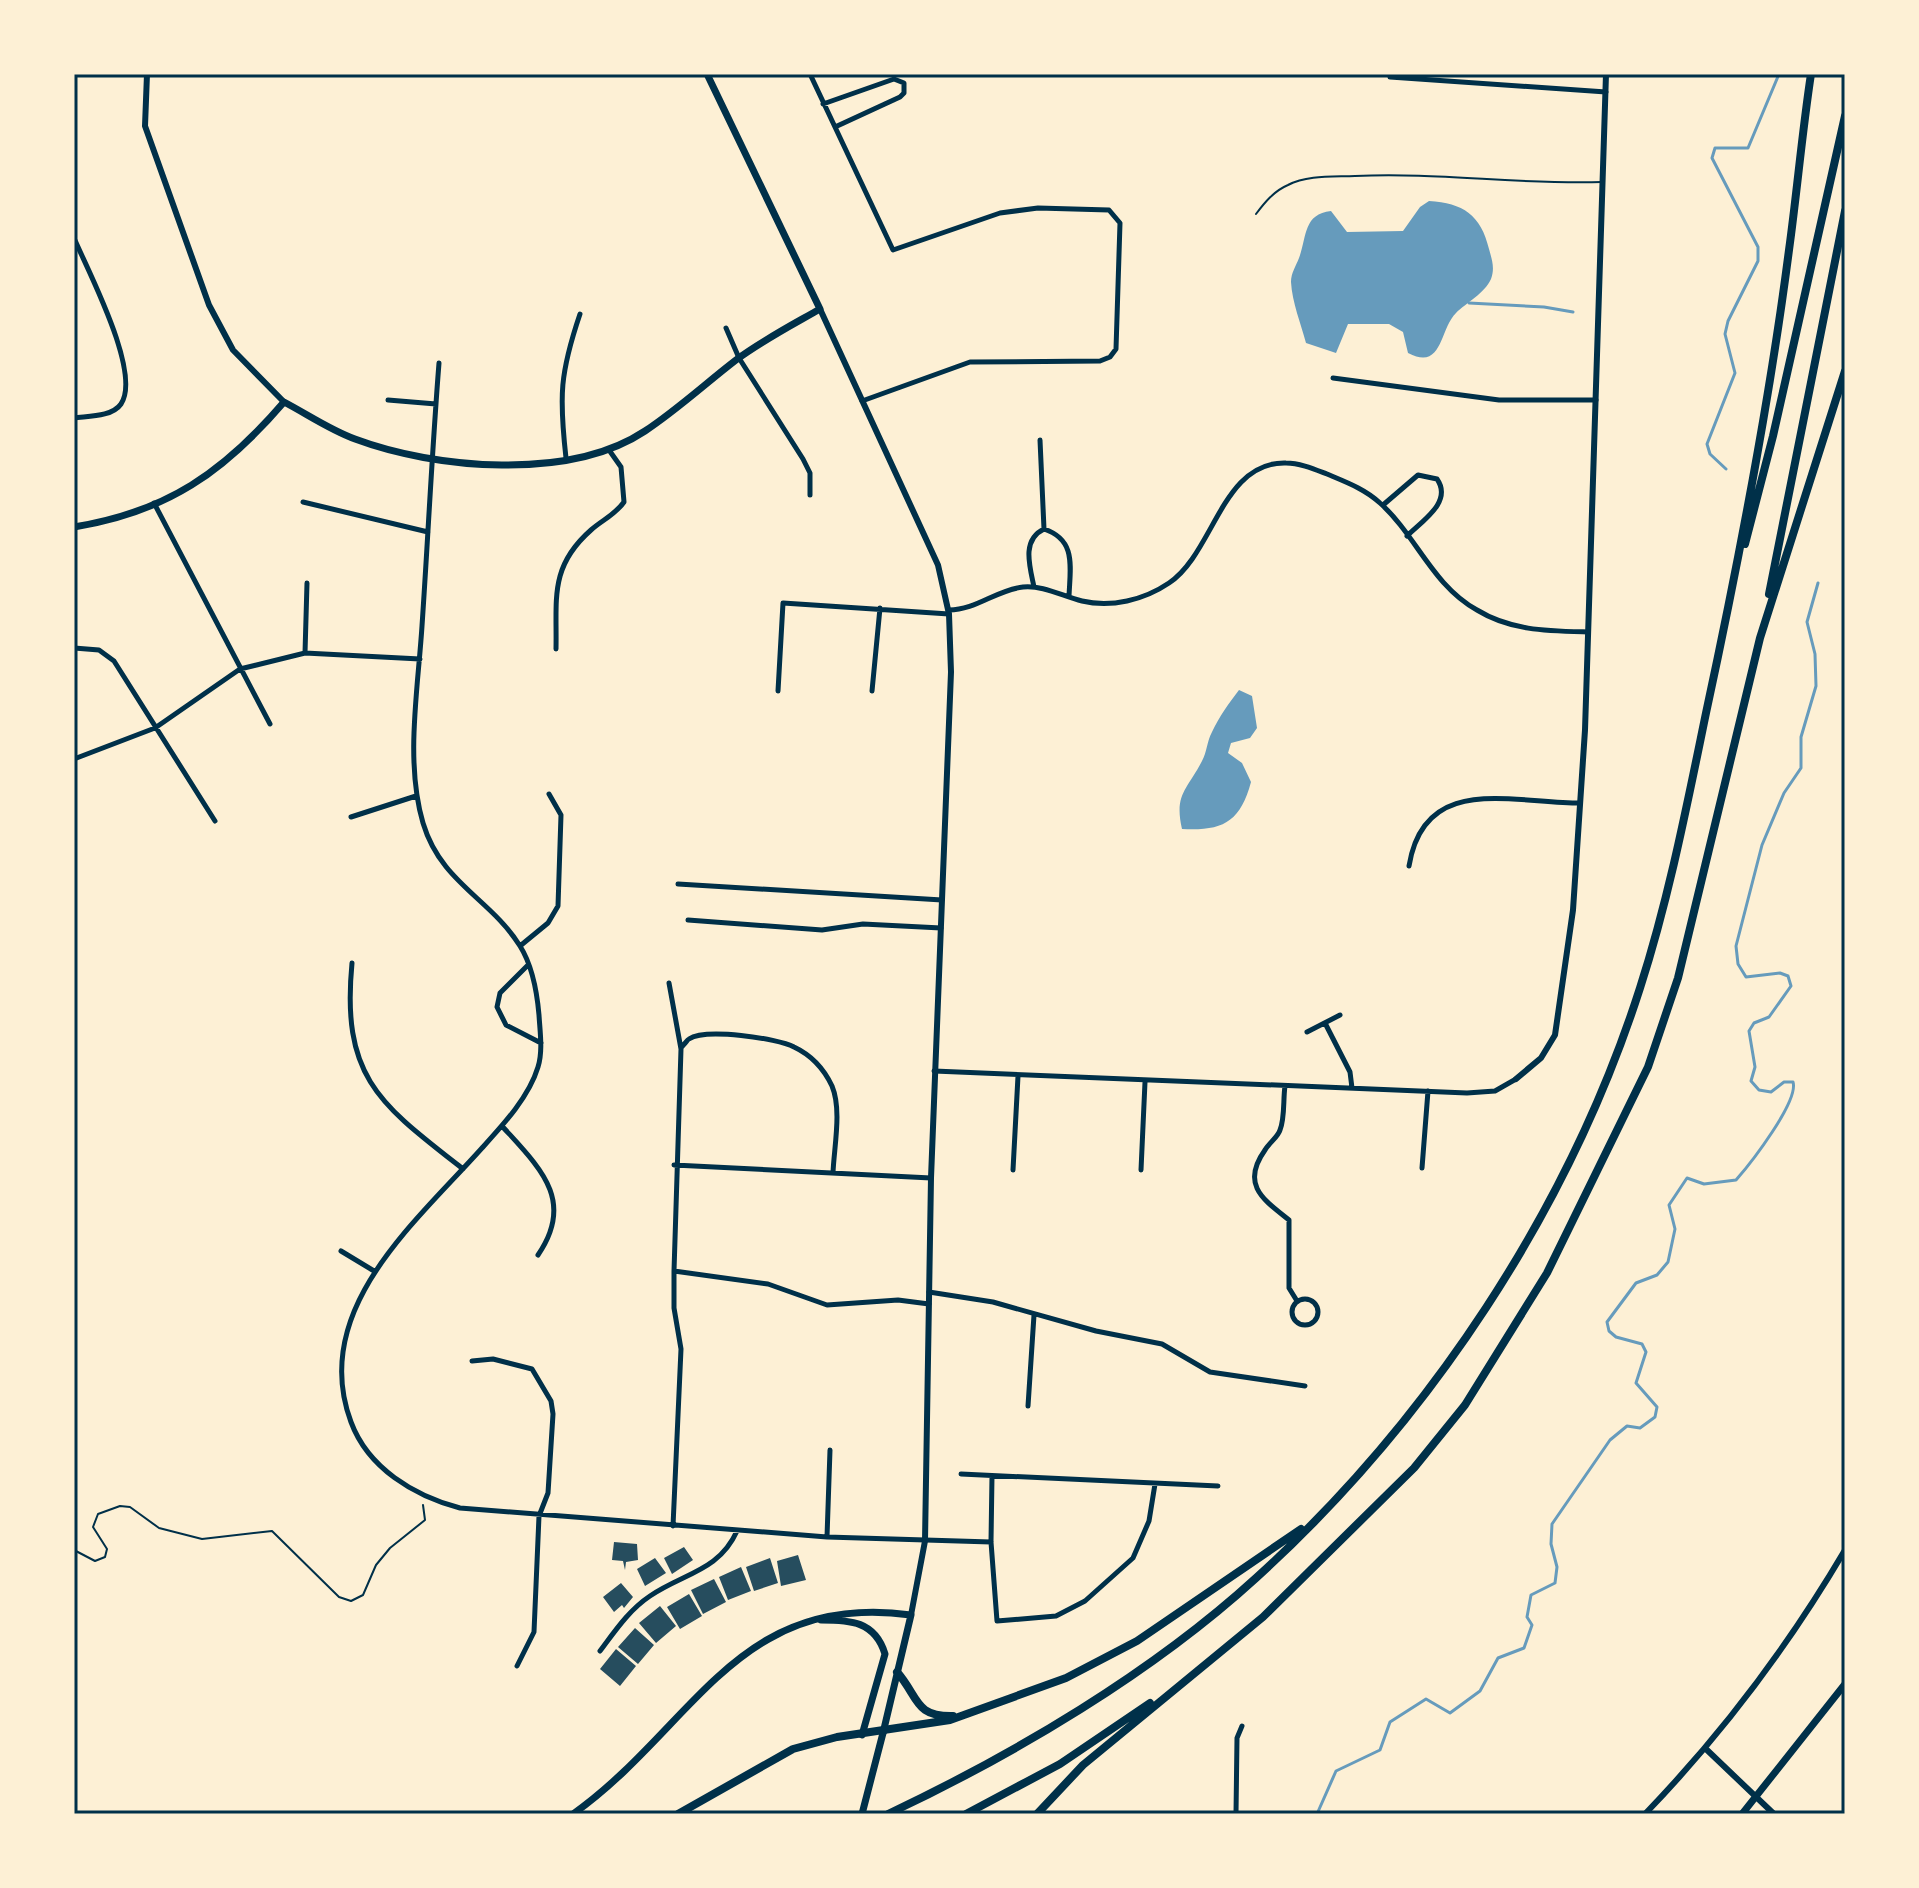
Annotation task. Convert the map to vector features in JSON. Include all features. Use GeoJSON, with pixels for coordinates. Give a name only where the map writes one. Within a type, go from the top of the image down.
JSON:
{"type":"FeatureCollection","features":[{"type":"Feature","properties":{"kind":"highway"},"geometry":{"type":"LineString","coordinates":[[1732,595],[1787,266],[1811,74]]}},
{"type":"Feature","properties":{"kind":"highway"},"geometry":{"type":"LineString","coordinates":[[888,1814],[960,1780],[1045,1731],[1151,1660],[1253,1581],[1321,1515],[1389,1438],[1489,1303],[1590,1117],[1639,991],[1672,876],[1732,595],[1773,436],[1845,116]]}},
{"type":"Feature","properties":{"kind":"highway"},"geometry":{"type":"LineString","coordinates":[[1037,1814],[1083,1765],[1263,1617],[1414,1468],[1465,1405],[1547,1273],[1648,1067],[1678,978],[1760,638],[1845,211]]}},
{"type":"Feature","properties":{"kind":"highway"},"geometry":{"type":"LineString","coordinates":[[1760,638],[1845,371]]}},
{"type":"Feature","properties":{"kind":"highway"},"geometry":{"type":"LineString","coordinates":[[678,1814],[777,1756],[823,1740],[883,1733],[966,1715],[1066,1678],[1137,1641],[1321,1515]]}},
{"type":"Feature","properties":{"kind":"highway"},"geometry":{"type":"LineString","coordinates":[[897,1672],[926,1712],[935,1716],[966,1715]]}},
{"type":"Feature","properties":{"kind":"highway"},"geometry":{"type":"LineString","coordinates":[[966,1814],[1060,1764],[1187,1678]]}},
{"type":"Feature","properties":{"kind":"main road"},"geometry":{"type":"LineString","coordinates":[[74,527],[154,503],[214,474],[284,402],[354,439],[432,459],[485,466],[528,464],[609,450],[644,432],[739,358],[820,309],[707,74]]}},
{"type":"Feature","properties":{"kind":"main road"},"geometry":{"type":"LineString","coordinates":[[573,1814],[612,1786],[742,1654],[778,1632],[810,1620],[852,1612],[911,1615],[862,1814]]}},
{"type":"Feature","properties":{"kind":"main road"},"geometry":{"type":"LineString","coordinates":[[810,1620],[860,1623],[881,1642],[885,1654],[862,1735]]}},
{"type":"Feature","properties":{"kind":"main road"},"geometry":{"type":"LineString","coordinates":[[1742,1814],[1845,1684]]}},
{"type":"Feature","properties":{"kind":"street"},"geometry":{"type":"LineString","coordinates":[[147,74],[143,114],[147,135],[209,305],[233,350],[284,402]]}},
{"type":"Feature","properties":{"kind":"street"},"geometry":{"type":"LineString","coordinates":[[810,74],[893,250],[1000,213],[1038,208],[1109,210],[1120,223],[1116,349],[1110,357],[1100,361],[970,362],[862,401]]}},
{"type":"Feature","properties":{"kind":"street"},"geometry":{"type":"LineString","coordinates":[[934,1071],[1145,1082],[1495,1091],[1516,1079],[1541,1058],[1555,1035],[1573,910],[1581,803],[1606,74]]}},
{"type":"Feature","properties":{"kind":"street"},"geometry":{"type":"LineString","coordinates":[[1390,77],[1606,92]]}},
{"type":"Feature","properties":{"kind":"street"},"geometry":{"type":"LineString","coordinates":[[823,104],[894,79],[904,83],[904,93],[900,97],[835,127]]}},
{"type":"Feature","properties":{"kind":"street"},"geometry":{"type":"LineString","coordinates":[[74,238],[126,369],[127,387],[122,402],[114,410],[74,418]]}},
{"type":"Feature","properties":{"kind":"street"},"geometry":{"type":"LineString","coordinates":[[820,309],[932,549],[949,612],[951,672],[934,1071],[925,1541],[911,1615]]}},
{"type":"Feature","properties":{"kind":"street"},"geometry":{"type":"LineString","coordinates":[[566,458],[560,409],[562,366],[580,314]]}},
{"type":"Feature","properties":{"kind":"street"},"geometry":{"type":"LineString","coordinates":[[726,328],[739,358],[803,459],[810,473],[810,495]]}},
{"type":"Feature","properties":{"kind":"street"},"geometry":{"type":"LineString","coordinates":[[439,363],[420,659],[416,796],[436,854],[458,884],[520,946],[537,992],[541,1043],[539,1066],[531,1084],[502,1126],[374,1271],[353,1307],[343,1340],[341,1374],[344,1403],[353,1427],[376,1461],[412,1490],[460,1508],[827,1537],[991,1542]]}},
{"type":"Feature","properties":{"kind":"street"},"geometry":{"type":"LineString","coordinates":[[1333,378],[1499,400],[1596,400]]}},
{"type":"Feature","properties":{"kind":"street"},"geometry":{"type":"LineString","coordinates":[[388,400],[436,404]]}},
{"type":"Feature","properties":{"kind":"street"},"geometry":{"type":"LineString","coordinates":[[1040,440],[1044,529]]}},
{"type":"Feature","properties":{"kind":"street"},"geometry":{"type":"LineString","coordinates":[[556,649],[557,593],[562,563],[590,531],[624,502],[621,467],[609,450]]}},
{"type":"Feature","properties":{"kind":"street"},"geometry":{"type":"LineString","coordinates":[[778,691],[783,603],[949,612],[977,605],[1002,592],[1034,587],[1097,603],[1121,602],[1171,582],[1191,564],[1240,482],[1274,464],[1306,466],[1350,483],[1383,505],[1435,575],[1475,609],[1518,627],[1588,632]]}},
{"type":"Feature","properties":{"kind":"street"},"geometry":{"type":"LineString","coordinates":[[1383,505],[1418,475],[1437,479],[1443,491],[1441,499],[1407,536]]}},
{"type":"Feature","properties":{"kind":"street"},"geometry":{"type":"LineString","coordinates":[[303,502],[428,532]]}},
{"type":"Feature","properties":{"kind":"street"},"geometry":{"type":"LineString","coordinates":[[154,503],[270,724]]}},
{"type":"Feature","properties":{"kind":"street"},"geometry":{"type":"LineString","coordinates":[[1034,587],[1029,546],[1037,532],[1044,529],[1064,539],[1069,548],[1069,597]]}},
{"type":"Feature","properties":{"kind":"street"},"geometry":{"type":"LineString","coordinates":[[305,653],[307,583]]}},
{"type":"Feature","properties":{"kind":"street"},"geometry":{"type":"LineString","coordinates":[[872,691],[880,608]]}},
{"type":"Feature","properties":{"kind":"street"},"geometry":{"type":"LineString","coordinates":[[74,648],[99,650],[114,661],[215,821]]}},
{"type":"Feature","properties":{"kind":"street"},"geometry":{"type":"LineString","coordinates":[[74,759],[120,744],[155,728],[240,669],[305,653],[420,659]]}},
{"type":"Feature","properties":{"kind":"street"},"geometry":{"type":"LineString","coordinates":[[520,946],[548,923],[558,906],[561,815],[549,794]]}},
{"type":"Feature","properties":{"kind":"street"},"geometry":{"type":"LineString","coordinates":[[351,817],[416,796]]}},
{"type":"Feature","properties":{"kind":"street"},"geometry":{"type":"LineString","coordinates":[[1409,866],[1416,835],[1424,822],[1447,805],[1476,799],[1581,803]]}},
{"type":"Feature","properties":{"kind":"street"},"geometry":{"type":"LineString","coordinates":[[678,884],[942,900]]}},
{"type":"Feature","properties":{"kind":"street"},"geometry":{"type":"LineString","coordinates":[[688,920],[822,930],[863,924],[941,928]]}},
{"type":"Feature","properties":{"kind":"street"},"geometry":{"type":"LineString","coordinates":[[352,963],[349,992],[363,1073],[376,1095],[397,1118],[463,1169]]}},
{"type":"Feature","properties":{"kind":"street"},"geometry":{"type":"LineString","coordinates":[[528,965],[500,993],[497,1007],[506,1025],[541,1043]]}},
{"type":"Feature","properties":{"kind":"street"},"geometry":{"type":"LineString","coordinates":[[669,983],[681,1049],[674,1165],[674,1308],[681,1349],[673,1526]]}},
{"type":"Feature","properties":{"kind":"street"},"geometry":{"type":"LineString","coordinates":[[1307,1032],[1340,1015]]}},
{"type":"Feature","properties":{"kind":"street"},"geometry":{"type":"LineString","coordinates":[[1325,1023],[1350,1072],[1352,1088]]}},
{"type":"Feature","properties":{"kind":"street"},"geometry":{"type":"LineString","coordinates":[[681,1049],[689,1039],[701,1035],[764,1038],[793,1046],[810,1057],[824,1071],[834,1090],[833,1173]]}},
{"type":"Feature","properties":{"kind":"street"},"geometry":{"type":"LineString","coordinates":[[1013,1170],[1018,1075]]}},
{"type":"Feature","properties":{"kind":"street"},"geometry":{"type":"LineString","coordinates":[[1141,1170],[1145,1082]]}},
{"type":"Feature","properties":{"kind":"street"},"geometry":{"type":"LineString","coordinates":[[1285,1086],[1280,1131],[1262,1154],[1256,1180],[1258,1195],[1265,1204],[1289,1220],[1289,1288],[1297,1301]]}},
{"type":"Feature","properties":{"kind":"street"},"geometry":{"type":"LineString","coordinates":[[1422,1168],[1428,1091]]}},
{"type":"Feature","properties":{"kind":"street"},"geometry":{"type":"LineString","coordinates":[[502,1126],[541,1168],[553,1191],[552,1235],[538,1255]]}},
{"type":"Feature","properties":{"kind":"street"},"geometry":{"type":"LineString","coordinates":[[674,1165],[931,1178]]}},
{"type":"Feature","properties":{"kind":"street"},"geometry":{"type":"LineString","coordinates":[[341,1251],[374,1271]]}},
{"type":"Feature","properties":{"kind":"street"},"geometry":{"type":"LineString","coordinates":[[674,1271],[768,1284],[827,1305],[898,1300],[929,1304]]}},
{"type":"Feature","properties":{"kind":"street"},"geometry":{"type":"LineString","coordinates":[[929,1292],[993,1302],[1034,1315],[1162,1344],[1210,1372],[1305,1386]]}},
{"type":"Feature","properties":{"kind":"street"},"geometry":{"type":"LineString","coordinates":[[1305,1299],[1316,1306],[1317,1315],[1313,1322],[1304,1325],[1293,1318],[1292,1309],[1297,1301],[1305,1299]]}},
{"type":"Feature","properties":{"kind":"street"},"geometry":{"type":"LineString","coordinates":[[1028,1406],[1034,1315]]}},
{"type":"Feature","properties":{"kind":"street"},"geometry":{"type":"LineString","coordinates":[[472,1361],[493,1359],[532,1369],[551,1401],[548,1493],[539,1516],[534,1632],[517,1666]]}},
{"type":"Feature","properties":{"kind":"street"},"geometry":{"type":"LineString","coordinates":[[827,1537],[830,1450]]}},
{"type":"Feature","properties":{"kind":"street"},"geometry":{"type":"LineString","coordinates":[[961,1474],[1218,1486]]}},
{"type":"Feature","properties":{"kind":"street"},"geometry":{"type":"LineString","coordinates":[[992,1476],[991,1542],[997,1621],[1056,1616],[1085,1601],[1133,1558],[1149,1521],[1155,1484]]}},
{"type":"Feature","properties":{"kind":"street"},"geometry":{"type":"LineString","coordinates":[[600,1651],[628,1614],[649,1596],[728,1551],[737,1531]]}},
{"type":"Feature","properties":{"kind":"street"},"geometry":{"type":"LineString","coordinates":[[1645,1814],[1707,1750],[1790,1635],[1845,1550]]}},
{"type":"Feature","properties":{"kind":"street"},"geometry":{"type":"LineString","coordinates":[[1236,1814],[1237,1738],[1242,1726]]}},
{"type":"Feature","properties":{"kind":"street"},"geometry":{"type":"LineString","coordinates":[[1707,1750],[1774,1814]]}},
{"type":"Feature","properties":{"kind":"lane"},"geometry":{"type":"LineString","coordinates":[[1256,214],[1269,198],[1287,185],[1315,178],[1405,173],[1553,184],[1603,182]]}},
{"type":"Feature","properties":{"kind":"path"},"geometry":{"type":"LineString","coordinates":[[74,1550],[95,1561],[105,1557],[107,1549],[93,1527],[98,1514],[120,1506],[130,1507],[159,1528],[202,1539],[272,1531],[339,1597],[351,1601],[363,1595],[376,1565],[390,1548],[425,1520],[425,1497]]}},
{"type":"Feature","properties":{"kind":"water"},"geometry":{"type":"Polygon","coordinates":[[[1429,201],[1461,208],[1475,219],[1486,237],[1493,268],[1488,284],[1450,320],[1434,353],[1419,357],[1408,353],[1403,332],[1389,324],[1348,324],[1336,353],[1306,343],[1291,282],[1305,235],[1315,217],[1331,211],[1347,232],[1403,231],[1420,207],[1429,201]]]}},
{"type":"Feature","properties":{"kind":"water"},"geometry":{"type":"Polygon","coordinates":[[[1239,690],[1252,696],[1257,728],[1250,738],[1231,743],[1228,753],[1242,763],[1251,782],[1247,796],[1227,822],[1208,828],[1182,829],[1180,808],[1183,793],[1204,758],[1215,726],[1239,690]]]}},
{"type":"Feature","properties":{"kind":"building"},"geometry":{"type":"Polygon","coordinates":[[[614,1542],[637,1544],[638,1560],[626,1562],[625,1570],[623,1561],[612,1560],[614,1542]]]}},
{"type":"Feature","properties":{"kind":"building"},"geometry":{"type":"Polygon","coordinates":[[[684,1547],[693,1560],[672,1574],[664,1558],[684,1547]]]}},
{"type":"Feature","properties":{"kind":"building"},"geometry":{"type":"Polygon","coordinates":[[[798,1555],[806,1580],[781,1586],[777,1561],[798,1555]]]}},
{"type":"Feature","properties":{"kind":"building"},"geometry":{"type":"Polygon","coordinates":[[[655,1558],[666,1573],[645,1586],[637,1569],[655,1558]]]}},
{"type":"Feature","properties":{"kind":"building"},"geometry":{"type":"Polygon","coordinates":[[[770,1558],[778,1583],[754,1591],[746,1567],[770,1558]]]}},
{"type":"Feature","properties":{"kind":"building"},"geometry":{"type":"Polygon","coordinates":[[[741,1567],[751,1591],[728,1600],[719,1577],[741,1567]]]}},
{"type":"Feature","properties":{"kind":"building"},"geometry":{"type":"Polygon","coordinates":[[[714,1579],[726,1602],[703,1614],[691,1590],[714,1579]]]}},
{"type":"Feature","properties":{"kind":"building"},"geometry":{"type":"Polygon","coordinates":[[[621,1583],[633,1597],[624,1608],[622,1605],[614,1612],[603,1597],[621,1583]]]}},
{"type":"Feature","properties":{"kind":"building"},"geometry":{"type":"Polygon","coordinates":[[[689,1594],[702,1616],[680,1629],[667,1607],[689,1594]]]}},
{"type":"Feature","properties":{"kind":"building"},"geometry":{"type":"Polygon","coordinates":[[[660,1606],[676,1626],[656,1643],[639,1623],[660,1606]]]}},
{"type":"Feature","properties":{"kind":"building"},"geometry":{"type":"Polygon","coordinates":[[[635,1628],[654,1645],[638,1664],[618,1647],[635,1628]]]}},
{"type":"Feature","properties":{"kind":"building"},"geometry":{"type":"Polygon","coordinates":[[[616,1649],[636,1666],[620,1686],[600,1669],[616,1649]]]}},
{"type":"Feature","properties":{"kind":"waterway"},"geometry":{"type":"LineString","coordinates":[[1726,469],[1710,454],[1707,444],[1735,373],[1725,334],[1728,321],[1758,261],[1758,247],[1712,158],[1715,148],[1748,148],[1779,74]]}},
{"type":"Feature","properties":{"kind":"waterway"},"geometry":{"type":"LineString","coordinates":[[1469,303],[1544,307],[1573,312]]}},
{"type":"Feature","properties":{"kind":"waterway"},"geometry":{"type":"LineString","coordinates":[[1317,1814],[1336,1771],[1380,1750],[1390,1722],[1426,1699],[1450,1713],[1480,1691],[1498,1658],[1524,1648],[1532,1625],[1527,1617],[1531,1595],[1555,1583],[1557,1567],[1551,1544],[1552,1524],[1610,1440],[1627,1426],[1640,1428],[1655,1417],[1657,1407],[1636,1383],[1646,1352],[1642,1344],[1616,1337],[1609,1331],[1607,1322],[1636,1283],[1657,1275],[1668,1262],[1675,1229],[1669,1205],[1687,1178],[1704,1184],[1736,1180],[1772,1132],[1789,1103],[1793,1082],[1784,1082],[1771,1092],[1759,1090],[1751,1081],[1755,1067],[1749,1031],[1754,1023],[1769,1017],[1791,986],[1788,976],[1780,973],[1746,977],[1738,964],[1736,946],[1762,845],[1784,793],[1801,768],[1801,737],[1816,686],[1815,654],[1807,622],[1818,583]]}}]}
